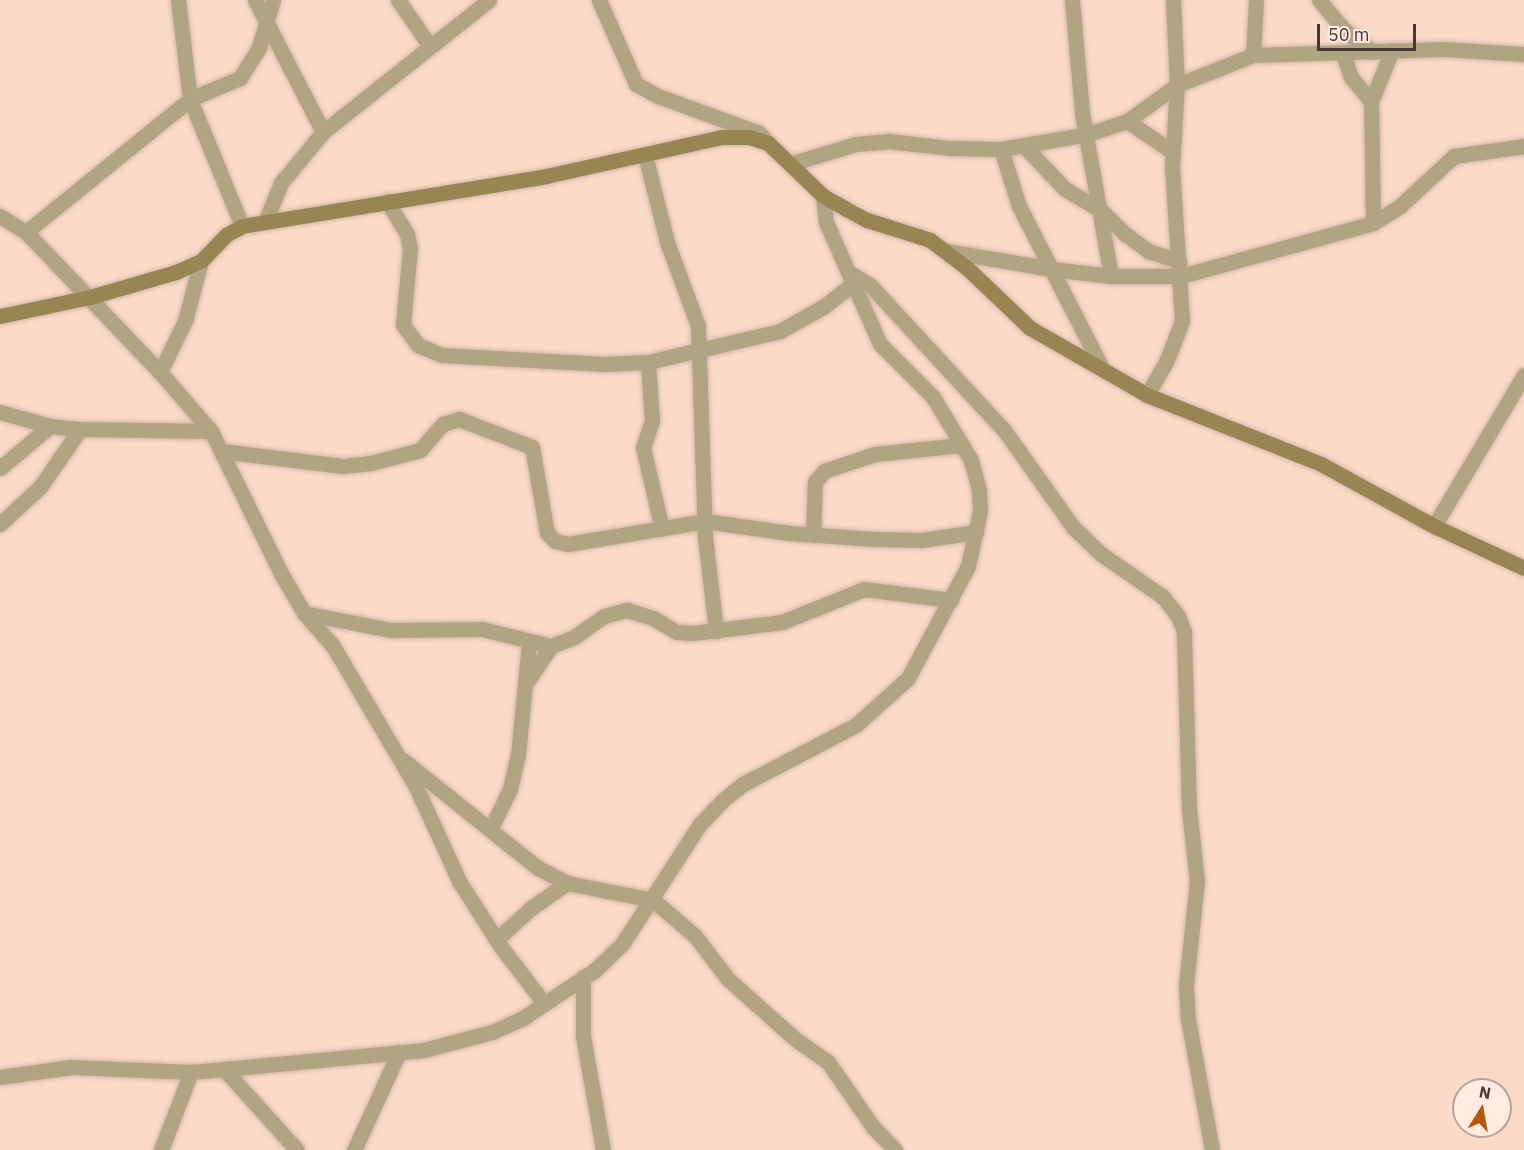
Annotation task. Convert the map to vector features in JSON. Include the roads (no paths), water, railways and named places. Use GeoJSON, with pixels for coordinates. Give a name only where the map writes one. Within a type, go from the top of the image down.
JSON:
{"type":"FeatureCollection","features":[{"type":"Feature","properties":{"kind":"street"},"geometry":{"type":"LineString","coordinates":[[178,0],[190,99],[242,226]]}},
{"type":"Feature","properties":{"kind":"street"},"geometry":{"type":"LineString","coordinates":[[255,0],[323,132]]}},
{"type":"Feature","properties":{"kind":"street"},"geometry":{"type":"LineString","coordinates":[[26,232],[190,99],[240,78],[259,47],[273,0]]}},
{"type":"Feature","properties":{"kind":"street"},"geometry":{"type":"LineString","coordinates":[[398,0],[430,46]]}},
{"type":"Feature","properties":{"kind":"street"},"geometry":{"type":"LineString","coordinates":[[265,222],[281,183],[323,132],[430,46],[470,7],[489,0]]}},
{"type":"Feature","properties":{"kind":"street"},"geometry":{"type":"LineString","coordinates":[[599,0],[636,84],[658,96],[759,133],[768,144],[793,163],[823,196],[867,220],[921,236],[946,251],[1030,328],[1101,366],[1147,395],[1321,464],[1434,526],[1524,568]]}},
{"type":"Feature","properties":{"kind":"street"},"geometry":{"type":"LineString","coordinates":[[1072,0],[1077,68],[1111,276]]}},
{"type":"Feature","properties":{"kind":"street"},"geometry":{"type":"LineString","coordinates":[[1147,395],[1167,360],[1182,321],[1173,152],[1177,85],[1173,0]]}},
{"type":"Feature","properties":{"kind":"street"},"geometry":{"type":"LineString","coordinates":[[1253,55],[1256,0]]}},
{"type":"Feature","properties":{"kind":"street"},"geometry":{"type":"LineString","coordinates":[[1319,0],[1343,29],[1372,52]]}},
{"type":"Feature","properties":{"kind":"street"},"geometry":{"type":"LineString","coordinates":[[793,163],[856,144],[888,141],[949,148],[1001,149],[1088,134],[1127,121],[1177,85],[1253,55],[1343,54],[1444,49],[1524,54]]}},
{"type":"Feature","properties":{"kind":"street"},"geometry":{"type":"LineString","coordinates":[[1373,223],[1371,102],[1392,50]]}},
{"type":"Feature","properties":{"kind":"street"},"geometry":{"type":"LineString","coordinates":[[1343,54],[1351,77],[1371,102]]}},
{"type":"Feature","properties":{"kind":"street"},"geometry":{"type":"LineString","coordinates":[[1127,121],[1173,152]]}},
{"type":"Feature","properties":{"kind":"street"},"geometry":{"type":"LineString","coordinates":[[0,316],[90,297],[201,261],[226,235],[242,226],[546,176],[722,137],[749,137],[768,144]]}},
{"type":"Feature","properties":{"kind":"street"},"geometry":{"type":"LineString","coordinates":[[1024,146],[1065,189],[1102,211],[1148,251],[1180,269]]}},
{"type":"Feature","properties":{"kind":"street"},"geometry":{"type":"LineString","coordinates":[[946,251],[1052,270],[1111,276],[1180,269],[1373,223],[1400,206],[1454,156],[1524,147]]}},
{"type":"Feature","properties":{"kind":"street"},"geometry":{"type":"LineString","coordinates":[[1001,149],[1019,206],[1101,366]]}},
{"type":"Feature","properties":{"kind":"street"},"geometry":{"type":"LineString","coordinates":[[645,155],[667,242],[698,326],[705,521],[716,631]]}},
{"type":"Feature","properties":{"kind":"street"},"geometry":{"type":"LineString","coordinates":[[0,1077],[71,1067],[191,1072],[224,1069],[399,1052],[492,1032],[584,977],[622,944],[653,900],[700,824],[723,800],[743,784],[856,725],[877,709],[908,678],[968,566],[976,532],[980,490],[971,460],[933,397],[885,350],[826,222],[823,196]]}},
{"type":"Feature","properties":{"kind":"street"},"geometry":{"type":"LineString","coordinates":[[387,201],[407,234],[409,267],[402,319],[418,345],[452,357],[516,357],[604,364],[648,362],[780,330],[823,307],[851,277]]}},
{"type":"Feature","properties":{"kind":"street"},"geometry":{"type":"LineString","coordinates":[[0,216],[26,232],[90,297],[211,431],[259,532],[304,613],[333,646],[400,759],[459,881],[496,940],[544,1003]]}},
{"type":"Feature","properties":{"kind":"street"},"geometry":{"type":"LineString","coordinates":[[160,372],[185,321],[201,261]]}},
{"type":"Feature","properties":{"kind":"street"},"geometry":{"type":"LineString","coordinates":[[851,277],[870,285],[1004,430],[1073,527],[1101,554],[1163,597],[1178,616],[1184,632],[1189,808],[1197,881],[1186,985],[1188,1019],[1212,1150]]}},
{"type":"Feature","properties":{"kind":"street"},"geometry":{"type":"LineString","coordinates":[[648,362],[652,421],[643,447],[662,528]]}},
{"type":"Feature","properties":{"kind":"street"},"geometry":{"type":"LineString","coordinates":[[1434,526],[1524,375]]}},
{"type":"Feature","properties":{"kind":"street"},"geometry":{"type":"LineString","coordinates":[[0,412],[50,426],[80,429],[211,431]]}},
{"type":"Feature","properties":{"kind":"street"},"geometry":{"type":"LineString","coordinates":[[221,451],[343,465],[371,463],[414,453],[427,445],[443,424],[464,420],[532,447],[543,522],[555,541],[581,543],[705,521],[813,533],[922,540],[976,532]]}},
{"type":"Feature","properties":{"kind":"street"},"geometry":{"type":"LineString","coordinates":[[0,468],[50,426]]}},
{"type":"Feature","properties":{"kind":"street"},"geometry":{"type":"LineString","coordinates":[[0,524],[40,487],[80,429]]}},
{"type":"Feature","properties":{"kind":"street"},"geometry":{"type":"LineString","coordinates":[[813,533],[815,482],[824,471],[875,454],[962,444]]}},
{"type":"Feature","properties":{"kind":"street"},"geometry":{"type":"LineString","coordinates":[[304,613],[391,630],[482,629],[529,643],[551,646],[574,637],[604,616],[627,610],[653,618],[676,632],[716,631],[782,622],[864,589],[951,600]]}},
{"type":"Feature","properties":{"kind":"street"},"geometry":{"type":"LineString","coordinates":[[491,828],[510,789],[528,680],[529,643]]}},
{"type":"Feature","properties":{"kind":"street"},"geometry":{"type":"LineString","coordinates":[[528,680],[551,646]]}},
{"type":"Feature","properties":{"kind":"street"},"geometry":{"type":"LineString","coordinates":[[400,759],[538,867],[567,883],[653,900],[695,936],[728,979],[795,1039],[828,1062],[873,1127],[895,1150]]}},
{"type":"Feature","properties":{"kind":"street"},"geometry":{"type":"LineString","coordinates":[[496,940],[531,908],[567,883]]}},
{"type":"Feature","properties":{"kind":"street"},"geometry":{"type":"LineString","coordinates":[[584,977],[583,1036],[603,1150]]}},
{"type":"Feature","properties":{"kind":"street"},"geometry":{"type":"LineString","coordinates":[[354,1150],[399,1052]]}},
{"type":"Feature","properties":{"kind":"street"},"geometry":{"type":"LineString","coordinates":[[224,1069],[297,1150]]}},
{"type":"Feature","properties":{"kind":"street"},"geometry":{"type":"LineString","coordinates":[[161,1150],[191,1072]]}}]}
